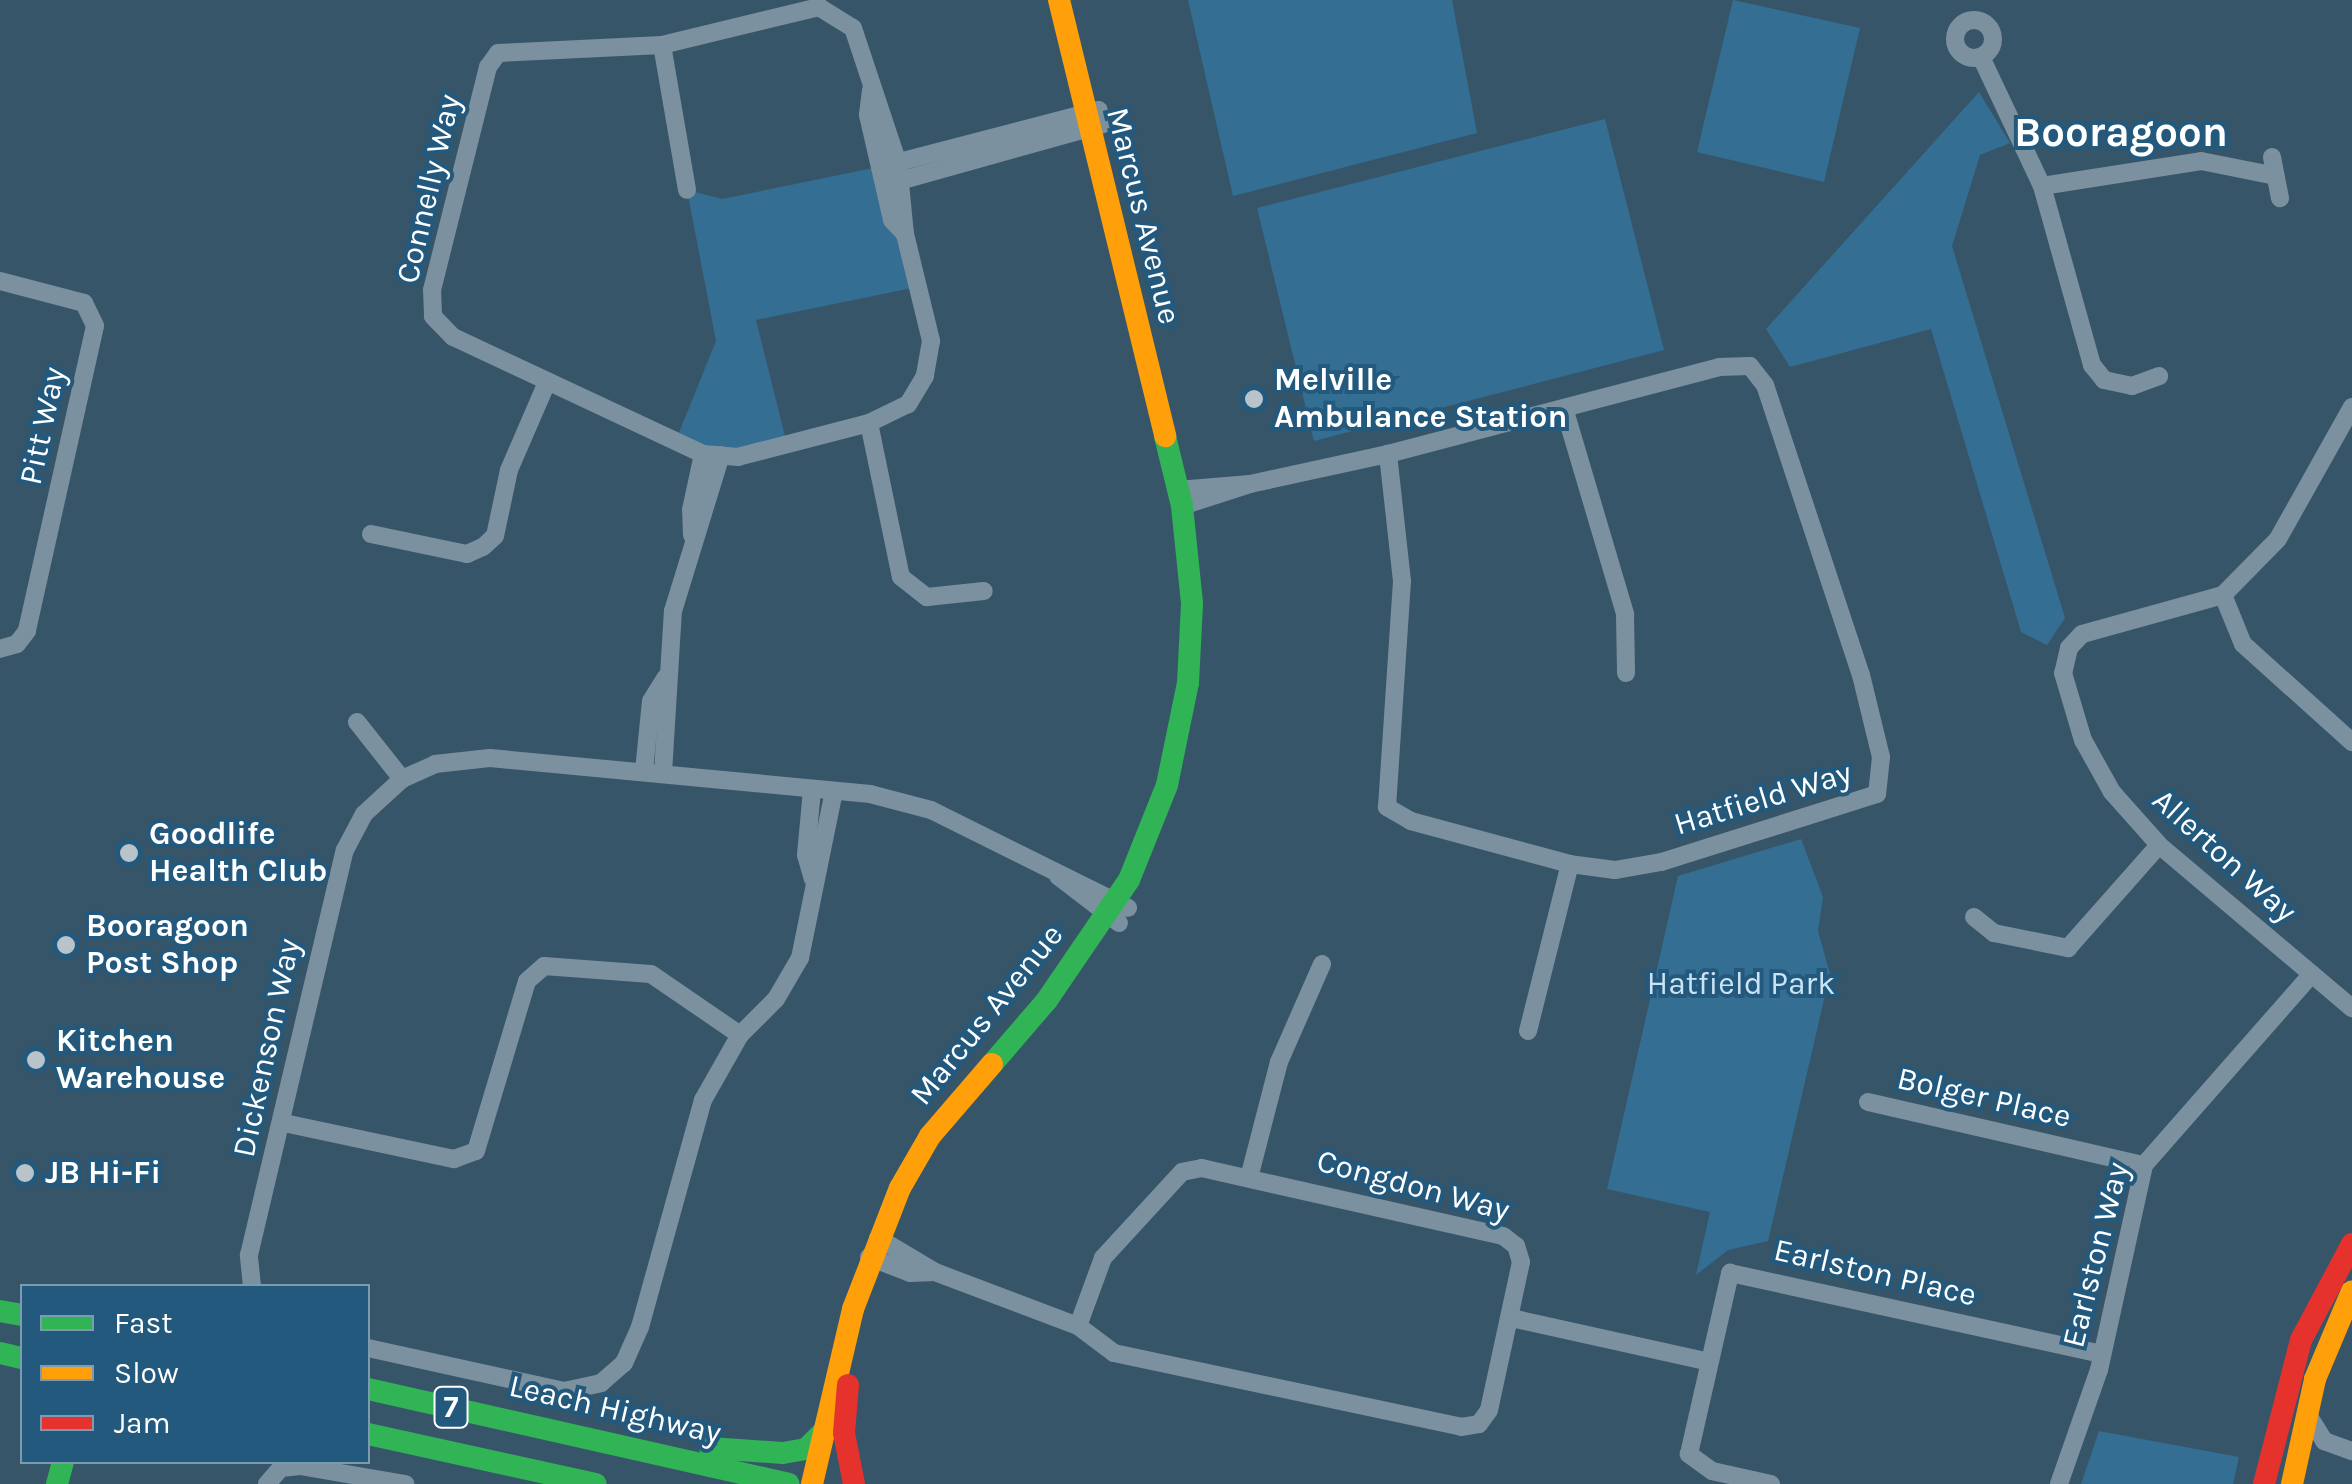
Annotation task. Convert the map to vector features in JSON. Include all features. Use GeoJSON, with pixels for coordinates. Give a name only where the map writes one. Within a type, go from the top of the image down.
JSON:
{"type":"FeatureCollection","features":[{"type":"Feature","properties":{"kind":"main road","name":"Marcus Avenue"},"geometry":{"type":"LineString","coordinates":[[812,1484],[822,1433],[880,1250],[930,1136],[1118,911],[1168,786],[1188,683],[1192,603],[1187,496],[1094,119],[1059,0]]}},
{"type":"Feature","properties":{"kind":"main road","name":"Marcus Avenue"},"geometry":{"type":"LineString","coordinates":[[1072,0],[1094,119]]}},
{"type":"Feature","properties":{"kind":"main road"},"geometry":{"type":"LineString","coordinates":[[2264,1484],[2301,1340],[2352,1244]]}},
{"type":"Feature","properties":{"kind":"main road","name":"Marcus Avenue"},"geometry":{"type":"LineString","coordinates":[[854,1484],[844,1402],[880,1250]]}},
{"type":"Feature","properties":{"kind":"main road"},"geometry":{"type":"LineString","coordinates":[[2293,1476],[2307,1409],[2332,1327],[2352,1291]]}},
{"type":"Feature","properties":{"kind":"main road","name":"Leach Highway"},"geometry":{"type":"LineString","coordinates":[[370,1389],[788,1484]]}},
{"type":"Feature","properties":{"kind":"main road"},"geometry":{"type":"LineString","coordinates":[[535,1425],[590,1424],[765,1455],[806,1449],[822,1433]]}},
{"type":"Feature","properties":{"kind":"main road","name":"7"},"geometry":{"type":"LineString","coordinates":[[370,1434],[596,1484]]}},
{"type":"Feature","properties":{"kind":"street"},"geometry":{"type":"LineString","coordinates":[[1976,0],[1977,21],[1993,37],[1981,56]]}},
{"type":"Feature","properties":{"kind":"street","name":"Connelly Way"},"geometry":{"type":"LineString","coordinates":[[819,7],[854,28],[871,90],[868,115],[891,174],[931,341],[925,376],[908,404],[869,423],[738,457],[712,455],[453,337],[433,316],[432,290],[488,67],[498,53],[662,45],[819,7]]}},
{"type":"Feature","properties":{"kind":"street"},"geometry":{"type":"LineString","coordinates":[[1977,21],[1959,28],[1956,43],[1963,55],[1981,56]]}},
{"type":"Feature","properties":{"kind":"street"},"geometry":{"type":"LineString","coordinates":[[662,45],[686,190]]}},
{"type":"Feature","properties":{"kind":"street"},"geometry":{"type":"LineString","coordinates":[[1981,56],[2042,186],[2092,364],[2104,380],[2132,386],[2159,376]]}},
{"type":"Feature","properties":{"kind":"street"},"geometry":{"type":"LineString","coordinates":[[891,174],[1094,119]]}},
{"type":"Feature","properties":{"kind":"street"},"geometry":{"type":"LineString","coordinates":[[2272,157],[2280,198]]}},
{"type":"Feature","properties":{"kind":"street"},"geometry":{"type":"LineString","coordinates":[[2042,186],[2201,160],[2276,176]]}},
{"type":"Feature","properties":{"kind":"street","name":"Pitt Way"},"geometry":{"type":"LineString","coordinates":[[0,280],[84,303],[95,326],[32,614],[8,646]]}},
{"type":"Feature","properties":{"kind":"street","name":"Hatfield Way"},"geometry":{"type":"LineString","coordinates":[[1187,496],[1388,454],[1719,368],[1750,366],[1765,385],[1861,674],[1882,776],[1877,794],[1661,862],[1615,870],[1570,864],[1411,821],[1387,807],[1402,581],[1388,454]]}},
{"type":"Feature","properties":{"kind":"street"},"geometry":{"type":"LineString","coordinates":[[372,534],[467,554],[482,547],[494,536],[509,470],[546,382]]}},
{"type":"Feature","properties":{"kind":"street","name":"Allerton Way"},"geometry":{"type":"LineString","coordinates":[[2352,407],[2278,539],[2224,594],[2082,634],[2069,648],[2063,673],[2082,740],[2112,792],[2159,845],[2352,1008]]}},
{"type":"Feature","properties":{"kind":"street"},"geometry":{"type":"LineString","coordinates":[[1565,411],[1625,614],[1626,673]]}},
{"type":"Feature","properties":{"kind":"street"},"geometry":{"type":"LineString","coordinates":[[869,423],[901,577],[927,597],[984,591]]}},
{"type":"Feature","properties":{"kind":"street"},"geometry":{"type":"LineString","coordinates":[[663,773],[666,677],[692,536],[690,510],[712,455]]}},
{"type":"Feature","properties":{"kind":"street"},"geometry":{"type":"LineString","coordinates":[[2224,594],[2244,644],[2352,742]]}},
{"type":"Feature","properties":{"kind":"street"},"geometry":{"type":"LineString","coordinates":[[644,771],[652,700],[666,677]]}},
{"type":"Feature","properties":{"kind":"street"},"geometry":{"type":"LineString","coordinates":[[357,722],[402,779]]}},
{"type":"Feature","properties":{"kind":"street","name":"Dickenson Way"},"geometry":{"type":"LineString","coordinates":[[252,1284],[249,1254],[284,1123],[334,880],[364,814],[402,779],[435,764],[490,758],[644,771],[834,792],[931,810],[1118,911]]}},
{"type":"Feature","properties":{"kind":"street"},"geometry":{"type":"LineString","coordinates":[[812,790],[806,855],[813,879]]}},
{"type":"Feature","properties":{"kind":"street"},"geometry":{"type":"LineString","coordinates":[[370,1348],[564,1391],[601,1382],[624,1363],[640,1327],[703,1100],[740,1034],[776,999],[800,958],[813,879],[824,858],[834,792]]}},
{"type":"Feature","properties":{"kind":"street"},"geometry":{"type":"LineString","coordinates":[[1974,917],[1994,934],[2068,948],[2159,845]]}},
{"type":"Feature","properties":{"kind":"street"},"geometry":{"type":"LineString","coordinates":[[1528,1031],[1570,864]]}},
{"type":"Feature","properties":{"kind":"street"},"geometry":{"type":"LineString","coordinates":[[1250,1174],[1278,1062],[1322,964]]}},
{"type":"Feature","properties":{"kind":"street"},"geometry":{"type":"LineString","coordinates":[[284,1123],[454,1159],[476,1151],[527,982],[544,966],[651,974],[740,1034]]}},
{"type":"Feature","properties":{"kind":"street","name":"Earlston Way"},"geometry":{"type":"LineString","coordinates":[[2059,1484],[2102,1354],[2144,1165],[2312,974]]}},
{"type":"Feature","properties":{"kind":"street","name":"Bolger Place"},"geometry":{"type":"LineString","coordinates":[[1868,1102],[2144,1165]]}},
{"type":"Feature","properties":{"kind":"street","name":"Congdon Way"},"geometry":{"type":"LineString","coordinates":[[880,1250],[1078,1326],[1114,1353],[1461,1428],[1479,1424],[1489,1410],[1521,1262],[1516,1246],[1503,1236],[1250,1174],[1182,1172],[1103,1258],[1078,1326]]}},
{"type":"Feature","properties":{"kind":"street","name":"Earlston Place"},"geometry":{"type":"LineString","coordinates":[[1772,1484],[1712,1470],[1689,1454],[1705,1361],[1730,1272],[2102,1354]]}},
{"type":"Feature","properties":{"kind":"street"},"geometry":{"type":"LineString","coordinates":[[1510,1318],[1705,1361]]}},
{"type":"Feature","properties":{"kind":"street"},"geometry":{"type":"LineString","coordinates":[[2307,1409],[2324,1441],[2352,1452]]}},
{"type":"Feature","properties":{"kind":"street"},"geometry":{"type":"LineString","coordinates":[[2293,1476],[2308,1456],[2352,1452]]}},
{"type":"Feature","properties":{"kind":"street"},"geometry":{"type":"LineString","coordinates":[[266,1484],[281,1468],[300,1466],[405,1484]]}},
{"type":"Feature","properties":{"kind":"green space"},"geometry":{"type":"Polygon","coordinates":[[[1188,0],[1452,0],[1477,133],[1233,196],[1188,0]]]}},
{"type":"Feature","properties":{"kind":"green space"},"geometry":{"type":"Polygon","coordinates":[[[1733,0],[1860,28],[1824,182],[1697,152],[1733,0]]]}},
{"type":"Feature","properties":{"kind":"green space"},"geometry":{"type":"Polygon","coordinates":[[[1979,92],[2010,143],[1980,155],[1952,246],[2065,618],[2047,645],[2021,632],[1931,329],[1790,367],[1766,329],[1979,92]]]}},
{"type":"Feature","properties":{"kind":"green space"},"geometry":{"type":"Polygon","coordinates":[[[1605,119],[1664,350],[1314,441],[1257,208],[1605,119]]]}},
{"type":"Feature","properties":{"kind":"green space"},"geometry":{"type":"Polygon","coordinates":[[[898,163],[917,287],[756,320],[787,444],[738,457],[674,445],[716,341],[687,190],[722,199],[898,163]]]}},
{"type":"Feature","properties":{"kind":"green space","name":"Hatfield Park"},"geometry":{"type":"Polygon","coordinates":[[[1801,839],[1823,897],[1818,931],[1830,974],[1768,1241],[1728,1250],[1696,1275],[1710,1212],[1607,1189],[1678,876],[1801,839]]]}},
{"type":"Feature","properties":{"kind":"green space"},"geometry":{"type":"Polygon","coordinates":[[[2099,1431],[2239,1457],[2233,1484],[2081,1484],[2099,1431]]]}},
{"type":"Feature","properties":{"kind":"traffic: fast"},"geometry":{"type":"LineString","coordinates":[[992,1064],[1047,1000],[1129,880],[1167,785],[1188,683],[1192,603],[1182,506],[1165,436]]}},
{"type":"Feature","properties":{"kind":"traffic: fast"},"geometry":{"type":"LineString","coordinates":[[0,1311],[20,1315]]}},
{"type":"Feature","properties":{"kind":"traffic: fast"},"geometry":{"type":"LineString","coordinates":[[0,1353],[20,1358]]}},
{"type":"Feature","properties":{"kind":"traffic: fast"},"geometry":{"type":"LineString","coordinates":[[370,1389],[788,1484]]}},
{"type":"Feature","properties":{"kind":"traffic: fast"},"geometry":{"type":"LineString","coordinates":[[710,1448],[783,1453],[806,1449],[822,1433]]}},
{"type":"Feature","properties":{"kind":"traffic: fast"},"geometry":{"type":"LineString","coordinates":[[370,1434],[596,1484]]}},
{"type":"Feature","properties":{"kind":"traffic: fast"},"geometry":{"type":"LineString","coordinates":[[57,1484],[62,1464]]}},
{"type":"Feature","properties":{"kind":"traffic: slow"},"geometry":{"type":"LineString","coordinates":[[1059,0],[1165,436]]}},
{"type":"Feature","properties":{"kind":"traffic: slow"},"geometry":{"type":"LineString","coordinates":[[812,1484],[853,1309],[900,1188],[930,1136],[992,1064]]}},
{"type":"Feature","properties":{"kind":"traffic: slow"},"geometry":{"type":"LineString","coordinates":[[2292,1484],[2315,1379],[2352,1291]]}},
{"type":"Feature","properties":{"kind":"traffic: jam"},"geometry":{"type":"LineString","coordinates":[[2264,1484],[2301,1340],[2352,1244]]}},
{"type":"Feature","properties":{"kind":"traffic: jam"},"geometry":{"type":"LineString","coordinates":[[848,1385],[844,1433],[854,1484]]}},
{"type":"Feature","properties":{"kind":"place","name":"Melville Ambulance Station"},"geometry":{"type":"Point","coordinates":[1254,399]}},
{"type":"Feature","properties":{"kind":"place","name":"Goodlife Health Club"},"geometry":{"type":"Point","coordinates":[129,853]}},
{"type":"Feature","properties":{"kind":"place","name":"Booragoon Post Shop"},"geometry":{"type":"Point","coordinates":[66,945]}},
{"type":"Feature","properties":{"kind":"place","name":"Kitchen Warehouse"},"geometry":{"type":"Point","coordinates":[36,1060]}},
{"type":"Feature","properties":{"kind":"place","name":"JB Hi-Fi"},"geometry":{"type":"Point","coordinates":[25,1173]}},
{"type":"Feature","properties":{"kind":"district","name":"Booragoon"},"geometry":{"type":"Point","coordinates":[2121,132]}}]}
